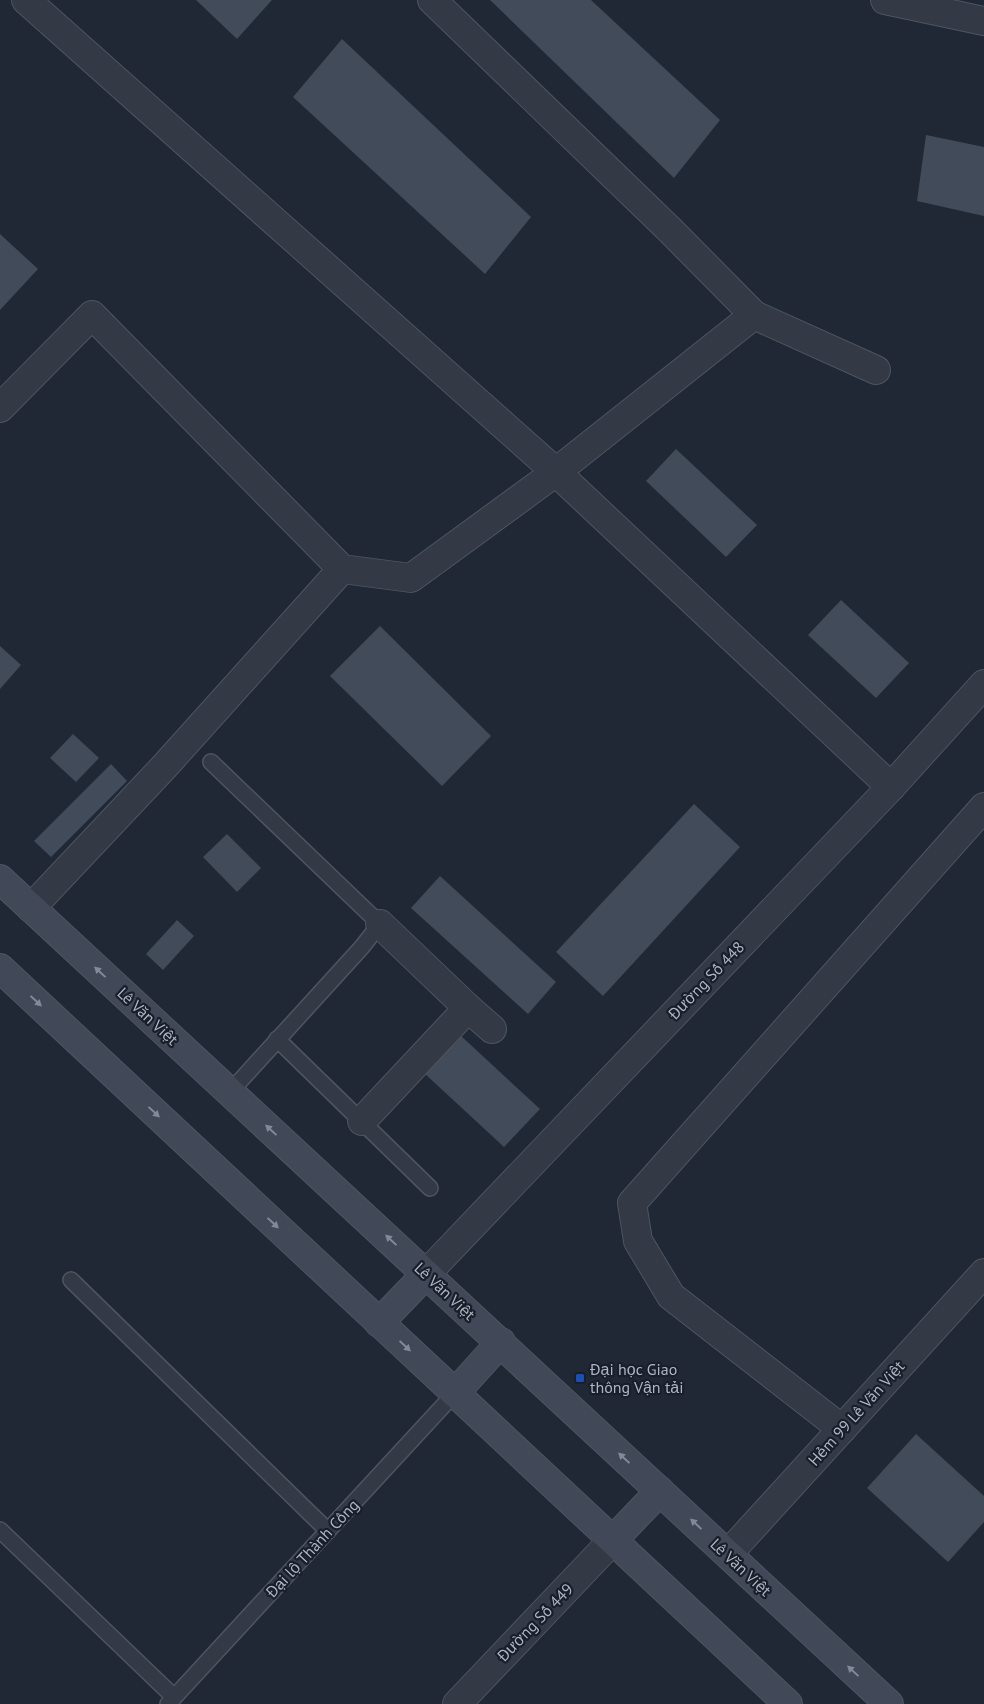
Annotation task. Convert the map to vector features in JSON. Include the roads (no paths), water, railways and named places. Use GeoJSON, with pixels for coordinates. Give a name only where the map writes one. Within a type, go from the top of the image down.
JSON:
{"type":"FeatureCollection","features":[{"type":"Feature","properties":{"kind":"main road","name":"Lê Văn Việt"},"geometry":{"type":"LineString","coordinates":[[0,879],[889,1704]]}},
{"type":"Feature","properties":{"kind":"main road"},"geometry":{"type":"LineString","coordinates":[[0,968],[788,1704]]}},
{"type":"Feature","properties":{"kind":"main road"},"geometry":{"type":"LineString","coordinates":[[379,1322],[426,1274]]}},
{"type":"Feature","properties":{"kind":"main road"},"geometry":{"type":"LineString","coordinates":[[455,1393],[501,1342]]}},
{"type":"Feature","properties":{"kind":"main road"},"geometry":{"type":"LineString","coordinates":[[613,1540],[660,1491]]}},
{"type":"Feature","properties":{"kind":"street"},"geometry":{"type":"LineString","coordinates":[[26,0],[556,472],[891,787]]}},
{"type":"Feature","properties":{"kind":"street"},"geometry":{"type":"LineString","coordinates":[[432,0],[671,231],[754,315],[876,370]]}},
{"type":"Feature","properties":{"kind":"street"},"geometry":{"type":"LineString","coordinates":[[885,0],[984,21]]}},
{"type":"Feature","properties":{"kind":"street"},"geometry":{"type":"LineString","coordinates":[[0,408],[92,315],[342,569],[411,578],[556,472],[754,315]]}},
{"type":"Feature","properties":{"kind":"street"},"geometry":{"type":"LineString","coordinates":[[31,908],[163,768],[342,569]]}},
{"type":"Feature","properties":{"kind":"street","name":"Đường Số 448"},"geometry":{"type":"LineString","coordinates":[[426,1274],[891,787],[984,684]]}},
{"type":"Feature","properties":{"kind":"street"},"geometry":{"type":"LineString","coordinates":[[842,1429],[671,1296],[638,1241],[632,1203],[984,808]]}},
{"type":"Feature","properties":{"kind":"street"},"geometry":{"type":"LineString","coordinates":[[380,924],[492,1029]]}},
{"type":"Feature","properties":{"kind":"street"},"geometry":{"type":"LineString","coordinates":[[362,1121],[468,1008]]}},
{"type":"Feature","properties":{"kind":"street","name":"Hẻm 99 Lê Văn Việt"},"geometry":{"type":"LineString","coordinates":[[728,1554],[984,1273]]}},
{"type":"Feature","properties":{"kind":"street","name":"Đường Số 449"},"geometry":{"type":"LineString","coordinates":[[456,1704],[613,1540]]}},
{"type":"Feature","properties":{"kind":"lane"},"geometry":{"type":"LineString","coordinates":[[211,762],[380,924],[362,947],[230,1092]]}},
{"type":"Feature","properties":{"kind":"lane"},"geometry":{"type":"LineString","coordinates":[[277,1039],[430,1188]]}},
{"type":"Feature","properties":{"kind":"lane"},"geometry":{"type":"LineString","coordinates":[[71,1280],[328,1531]]}},
{"type":"Feature","properties":{"kind":"lane","name":"Đại lộ Thành Công"},"geometry":{"type":"LineString","coordinates":[[171,1701],[455,1393]]}},
{"type":"Feature","properties":{"kind":"lane"},"geometry":{"type":"LineString","coordinates":[[0,1530],[171,1701]]}},
{"type":"Feature","properties":{"kind":"place","name":"Đại học Giao thông Vận tải"},"geometry":{"type":"Point","coordinates":[580,1378]}}]}
